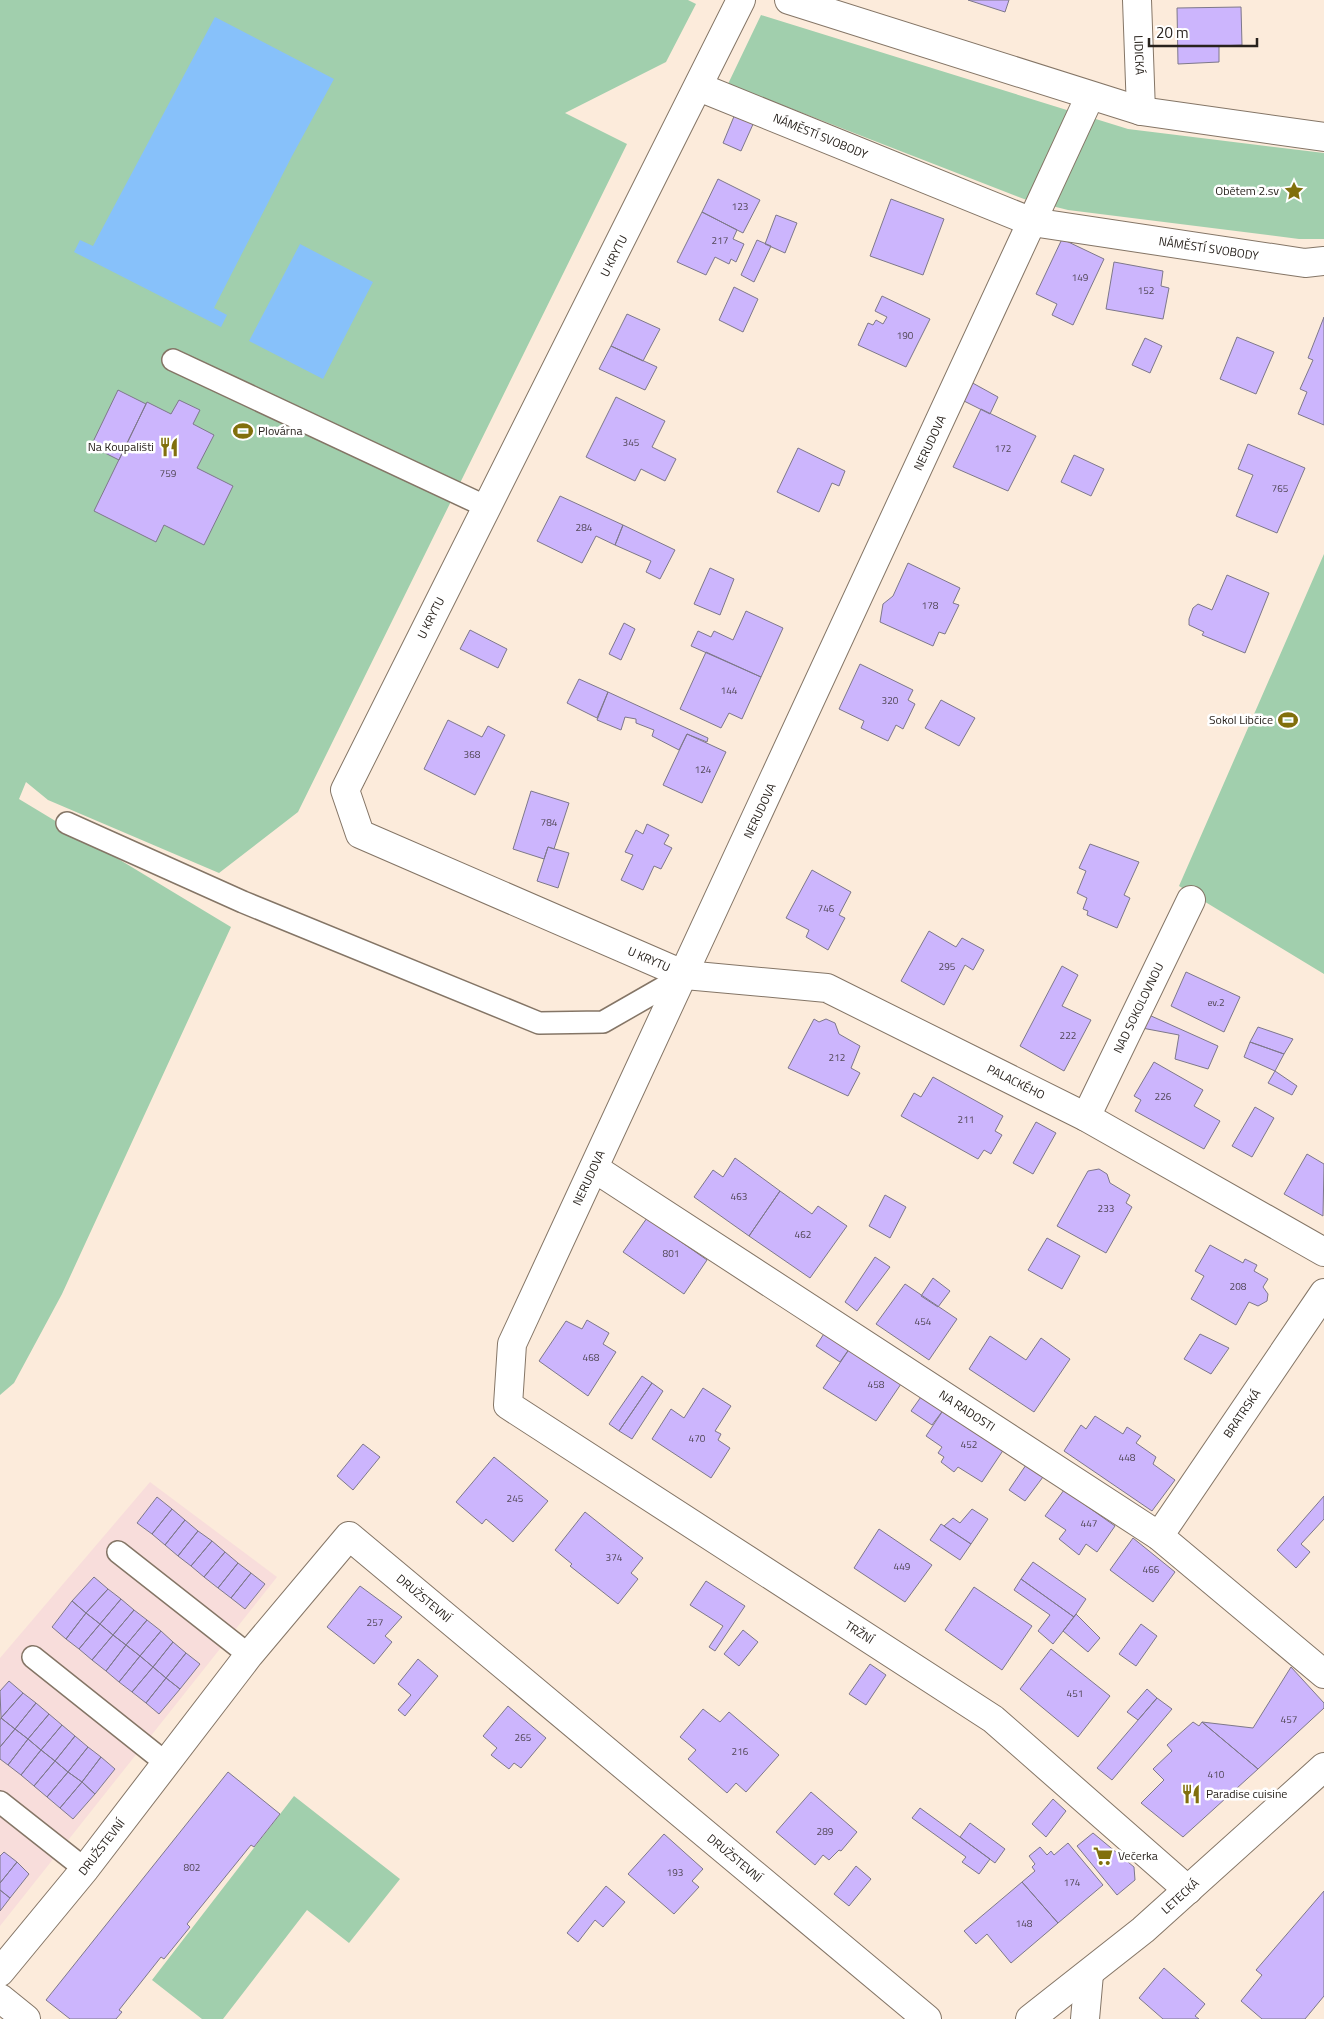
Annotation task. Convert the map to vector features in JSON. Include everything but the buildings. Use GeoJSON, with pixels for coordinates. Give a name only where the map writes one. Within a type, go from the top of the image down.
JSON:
{"type":"FeatureCollection","features":[{"type":"Feature","properties":{"kind":"street"},"geometry":{"type":"LineString","coordinates":[[698,87],[741,0]]}},
{"type":"Feature","properties":{"kind":"street"},"geometry":{"type":"LineString","coordinates":[[789,0],[1090,96],[1141,110],[1324,137]]}},
{"type":"Feature","properties":{"kind":"street","name":"LIDICKÁ"},"geometry":{"type":"LineString","coordinates":[[1137,0],[1141,110]]}},
{"type":"Feature","properties":{"kind":"street","name":"NÁMĚSTÍ SVOBODY"},"geometry":{"type":"LineString","coordinates":[[698,87],[1032,222],[1305,263],[1324,262]]}},
{"type":"Feature","properties":{"kind":"street","name":"U KRYTU"},"geometry":{"type":"LineString","coordinates":[[685,974],[360,834],[344,790],[698,87]]}},
{"type":"Feature","properties":{"kind":"street"},"geometry":{"type":"LineString","coordinates":[[1032,222],[1090,96]]}},
{"type":"Feature","properties":{"kind":"street","name":"NERUDOVA"},"geometry":{"type":"LineString","coordinates":[[508,1405],[512,1344],[1032,222]]}},
{"type":"Feature","properties":{"kind":"street","name":"NAD SOKOLOVNOU"},"geometry":{"type":"LineString","coordinates":[[1086,1117],[1191,900]]}},
{"type":"Feature","properties":{"kind":"street","name":"PALACKÉHO"},"geometry":{"type":"LineString","coordinates":[[685,974],[827,988],[1086,1117],[1324,1252]]}},
{"type":"Feature","properties":{"kind":"street","name":"NA RADOSTI"},"geometry":{"type":"LineString","coordinates":[[594,1168],[1159,1536],[1324,1674]]}},
{"type":"Feature","properties":{"kind":"street","name":"BRATRSKÁ"},"geometry":{"type":"LineString","coordinates":[[1159,1536],[1324,1293]]}},
{"type":"Feature","properties":{"kind":"street","name":"TRŽNÍ"},"geometry":{"type":"LineString","coordinates":[[508,1405],[993,1718],[1188,1890]]}},
{"type":"Feature","properties":{"kind":"street","name":"DRUŽSTEVNÍ"},"geometry":{"type":"LineString","coordinates":[[0,1972],[85,1868],[249,1655],[349,1536],[927,2019]]}},
{"type":"Feature","properties":{"kind":"street","name":"LETECKÁ"},"geometry":{"type":"LineString","coordinates":[[1030,2019],[1089,1974],[1188,1890],[1324,1767]]}},
{"type":"Feature","properties":{"kind":"street"},"geometry":{"type":"LineString","coordinates":[[1085,2019],[1089,1974]]}},
{"type":"Feature","properties":{"kind":"street"},"geometry":{"type":"LineString","coordinates":[[0,1998],[26,2019]]}},
{"type":"Feature","properties":{"kind":"lane"},"geometry":{"type":"LineString","coordinates":[[173,360],[487,507]]}},
{"type":"Feature","properties":{"kind":"lane"},"geometry":{"type":"LineString","coordinates":[[67,823],[243,902],[539,1023],[603,1022],[685,974]]}},
{"type":"Feature","properties":{"kind":"lane"},"geometry":{"type":"LineString","coordinates":[[118,1552],[249,1655]]}},
{"type":"Feature","properties":{"kind":"lane"},"geometry":{"type":"LineString","coordinates":[[33,1657],[166,1763]]}},
{"type":"Feature","properties":{"kind":"lane"},"geometry":{"type":"LineString","coordinates":[[0,1802],[85,1868]]}},
{"type":"Feature","properties":{"kind":"shaded area"},"geometry":{"type":"Polygon","coordinates":[[[150,1482],[277,1577],[0,1926],[0,1658],[150,1482]]]}},
{"type":"Feature","properties":{"kind":"green space","name":"Plovárna"},"geometry":{"type":"Polygon","coordinates":[[[0,0],[688,0],[696,4],[666,62],[565,113],[627,144],[298,812],[219,873],[48,800],[26,782],[19,799],[231,927],[62,1294],[14,1383],[0,1395],[0,0]]]}},
{"type":"Feature","properties":{"kind":"green space"},"geometry":{"type":"Polygon","coordinates":[[[761,15],[1128,129],[1324,153],[1324,239],[1299,239],[1068,210],[1024,199],[728,84],[761,15]]]}},
{"type":"Feature","properties":{"kind":"green space","name":"Sokol Libčice"},"geometry":{"type":"Polygon","coordinates":[[[1324,554],[1324,974],[1179,886],[1324,554]]]}},
{"type":"Feature","properties":{"kind":"green space"},"geometry":{"type":"Polygon","coordinates":[[[294,1796],[400,1879],[349,1943],[307,1910],[223,2019],[202,2019],[152,1980],[294,1796]]]}},
{"type":"Feature","properties":{"kind":"water"},"geometry":{"type":"Polygon","coordinates":[[[215,17],[334,79],[214,308],[227,315],[221,327],[74,252],[80,240],[93,246],[215,17]]]}},
{"type":"Feature","properties":{"kind":"water"},"geometry":{"type":"Polygon","coordinates":[[[300,244],[373,282],[323,379],[249,341],[300,244]]]}},
{"type":"Feature","properties":{"kind":"place","name":"Obětem 2.sv"},"geometry":{"type":"Point","coordinates":[1294,191]}},
{"type":"Feature","properties":{"kind":"place","name":"Plovárna"},"geometry":{"type":"Point","coordinates":[243,431]}},
{"type":"Feature","properties":{"kind":"place","name":"Na Koupališti"},"geometry":{"type":"Point","coordinates":[169,447]}},
{"type":"Feature","properties":{"kind":"place","name":"Sokol Libčice"},"geometry":{"type":"Point","coordinates":[1288,720]}},
{"type":"Feature","properties":{"kind":"place","name":"Paradise cuisine"},"geometry":{"type":"Point","coordinates":[1191,1794]}},
{"type":"Feature","properties":{"kind":"place","name":"Večerka"},"geometry":{"type":"Point","coordinates":[1103,1856]}}]}
